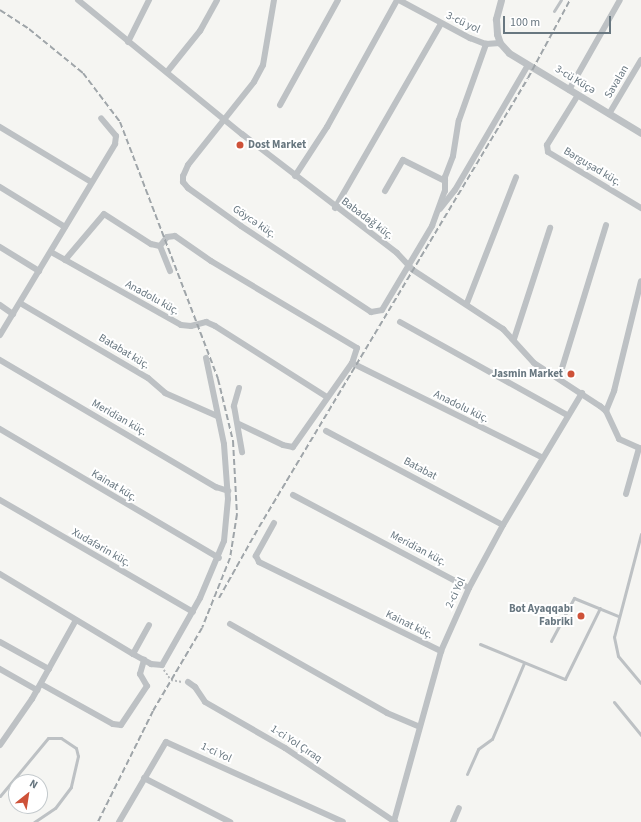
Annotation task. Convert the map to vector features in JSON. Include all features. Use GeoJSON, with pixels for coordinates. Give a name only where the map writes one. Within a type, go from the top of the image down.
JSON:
{"type":"FeatureCollection","features":[{"type":"Feature","properties":{"kind":"street","name":"Babadağ küç."},"geometry":{"type":"LineString","coordinates":[[78,0],[86,3],[128,42],[335,208],[410,266],[467,303],[514,339],[534,363],[582,393],[606,411],[619,439],[640,449]]}},
{"type":"Feature","properties":{"kind":"street"},"geometry":{"type":"LineString","coordinates":[[128,42],[149,0]]}},
{"type":"Feature","properties":{"kind":"street"},"geometry":{"type":"LineString","coordinates":[[167,72],[200,31],[217,0]]}},
{"type":"Feature","properties":{"kind":"street"},"geometry":{"type":"LineString","coordinates":[[224,120],[254,82],[263,65],[274,0]]}},
{"type":"Feature","properties":{"kind":"street"},"geometry":{"type":"LineString","coordinates":[[280,105],[338,0]]}},
{"type":"Feature","properties":{"kind":"street"},"geometry":{"type":"LineString","coordinates":[[295,176],[342,101],[398,0]]}},
{"type":"Feature","properties":{"kind":"street","name":"3-cü yol"},"geometry":{"type":"LineString","coordinates":[[398,0],[441,24],[486,44],[500,43]]}},
{"type":"Feature","properties":{"kind":"street"},"geometry":{"type":"LineString","coordinates":[[500,43],[496,20],[501,0]]}},
{"type":"Feature","properties":{"kind":"street"},"geometry":{"type":"LineString","coordinates":[[570,90],[620,0]]}},
{"type":"Feature","properties":{"kind":"street"},"geometry":{"type":"LineString","coordinates":[[335,208],[441,24]]}},
{"type":"Feature","properties":{"kind":"street","name":"3-cü Küçə"},"geometry":{"type":"LineString","coordinates":[[500,43],[509,53],[641,133]]}},
{"type":"Feature","properties":{"kind":"street"},"geometry":{"type":"LineString","coordinates":[[410,266],[436,214],[454,156],[459,120],[486,44]]}},
{"type":"Feature","properties":{"kind":"street","name":"Savalan"},"geometry":{"type":"LineString","coordinates":[[609,114],[641,60]]}},
{"type":"Feature","properties":{"kind":"street"},"geometry":{"type":"LineString","coordinates":[[436,214],[455,190],[528,65]]}},
{"type":"Feature","properties":{"kind":"street","name":"Bərguşad küç."},"geometry":{"type":"LineString","coordinates":[[578,95],[547,145],[548,152],[641,208]]}},
{"type":"Feature","properties":{"kind":"street"},"geometry":{"type":"LineString","coordinates":[[0,335],[51,252],[116,140],[101,118]]}},
{"type":"Feature","properties":{"kind":"street","name":"Göycə küç."},"geometry":{"type":"LineString","coordinates":[[224,120],[184,171],[183,182],[188,188],[366,309],[377,312],[382,310],[410,266]]}},
{"type":"Feature","properties":{"kind":"street"},"geometry":{"type":"LineString","coordinates":[[0,128],[91,182]]}},
{"type":"Feature","properties":{"kind":"street"},"geometry":{"type":"LineString","coordinates":[[386,191],[403,160],[445,181]]}},
{"type":"Feature","properties":{"kind":"street"},"geometry":{"type":"LineString","coordinates":[[467,303],[516,177]]}},
{"type":"Feature","properties":{"kind":"street"},"geometry":{"type":"LineString","coordinates":[[0,187],[65,227]]}},
{"type":"Feature","properties":{"kind":"street"},"geometry":{"type":"LineString","coordinates":[[65,260],[104,214],[151,244],[160,246]]}},
{"type":"Feature","properties":{"kind":"street"},"geometry":{"type":"LineString","coordinates":[[559,378],[606,225]]}},
{"type":"Feature","properties":{"kind":"street"},"geometry":{"type":"LineString","coordinates":[[514,339],[550,228]]}},
{"type":"Feature","properties":{"kind":"street"},"geometry":{"type":"LineString","coordinates":[[160,246],[167,237],[175,236],[211,262],[357,348],[352,363],[293,447],[283,445],[239,424]]}},
{"type":"Feature","properties":{"kind":"street"},"geometry":{"type":"LineString","coordinates":[[160,246],[170,271]]}},
{"type":"Feature","properties":{"kind":"street"},"geometry":{"type":"LineString","coordinates":[[0,247],[39,272]]}},
{"type":"Feature","properties":{"kind":"street","name":"Anadolu küç."},"geometry":{"type":"LineString","coordinates":[[51,252],[181,325],[191,326],[206,322],[215,326],[328,397]]}},
{"type":"Feature","properties":{"kind":"street"},"geometry":{"type":"LineString","coordinates":[[606,411],[614,391],[641,281]]}},
{"type":"Feature","properties":{"kind":"street","name":"Batabat küç."},"geometry":{"type":"LineString","coordinates":[[20,303],[148,378],[165,393],[217,416]]}},
{"type":"Feature","properties":{"kind":"street"},"geometry":{"type":"LineString","coordinates":[[0,306],[13,314]]}},
{"type":"Feature","properties":{"kind":"street"},"geometry":{"type":"LineString","coordinates":[[400,322],[567,416]]}},
{"type":"Feature","properties":{"kind":"street"},"geometry":{"type":"LineString","coordinates":[[0,574],[133,654],[159,666],[162,665],[193,612],[218,558],[224,541],[228,491],[224,444],[206,358]]}},
{"type":"Feature","properties":{"kind":"street","name":"Meridian küç."},"geometry":{"type":"LineString","coordinates":[[0,360],[216,487],[228,491]]}},
{"type":"Feature","properties":{"kind":"street","name":"Anadolu küç."},"geometry":{"type":"LineString","coordinates":[[352,363],[542,457]]}},
{"type":"Feature","properties":{"kind":"street"},"geometry":{"type":"LineString","coordinates":[[239,388],[234,406],[239,424],[242,452]]}},
{"type":"Feature","properties":{"kind":"street","name":"2-ci Yol"},"geometry":{"type":"LineString","coordinates":[[395,821],[418,726],[441,651],[469,588],[503,524],[542,457],[582,393]]}},
{"type":"Feature","properties":{"kind":"street","name":"Kainat küç."},"geometry":{"type":"LineString","coordinates":[[0,430],[218,558]]}},
{"type":"Feature","properties":{"kind":"street","name":"Batabat"},"geometry":{"type":"LineString","coordinates":[[326,431],[503,524]]}},
{"type":"Feature","properties":{"kind":"street"},"geometry":{"type":"LineString","coordinates":[[626,494],[640,449]]}},
{"type":"Feature","properties":{"kind":"street","name":"Meridian küç."},"geometry":{"type":"LineString","coordinates":[[293,495],[469,588]]}},
{"type":"Feature","properties":{"kind":"street","name":"Xudafərin küç."},"geometry":{"type":"LineString","coordinates":[[0,500],[193,612]]}},
{"type":"Feature","properties":{"kind":"street","name":"Kainat küç."},"geometry":{"type":"LineString","coordinates":[[274,523],[256,556],[259,562],[441,651]]}},
{"type":"Feature","properties":{"kind":"street"},"geometry":{"type":"LineString","coordinates":[[0,745],[37,690],[76,620]]}},
{"type":"Feature","properties":{"kind":"street"},"geometry":{"type":"LineString","coordinates":[[230,624],[387,713],[418,726]]}},
{"type":"Feature","properties":{"kind":"street"},"geometry":{"type":"LineString","coordinates":[[133,654],[149,625]]}},
{"type":"Feature","properties":{"kind":"street"},"geometry":{"type":"LineString","coordinates":[[0,642],[49,670]]}},
{"type":"Feature","properties":{"kind":"street"},"geometry":{"type":"LineString","coordinates":[[40,684],[113,724],[121,726],[147,686],[140,674],[144,660]]}},
{"type":"Feature","properties":{"kind":"street"},"geometry":{"type":"LineString","coordinates":[[0,669],[37,690]]}},
{"type":"Feature","properties":{"kind":"street","name":"1-ci Yol Çıraq"},"geometry":{"type":"LineString","coordinates":[[188,682],[195,687],[205,702],[284,748],[395,821]]}},
{"type":"Feature","properties":{"kind":"street","name":"1-ci Yol"},"geometry":{"type":"LineString","coordinates":[[119,822],[162,745],[169,742],[343,822]]}},
{"type":"Feature","properties":{"kind":"street"},"geometry":{"type":"LineString","coordinates":[[144,778],[230,822]]}},
{"type":"Feature","properties":{"kind":"street"},"geometry":{"type":"LineString","coordinates":[[453,822],[459,808]]}},
{"type":"Feature","properties":{"kind":"lane"},"geometry":{"type":"LineString","coordinates":[[554,11],[561,0]]}},
{"type":"Feature","properties":{"kind":"lane"},"geometry":{"type":"LineString","coordinates":[[641,534],[618,616],[614,637],[615,650],[641,684]]}},
{"type":"Feature","properties":{"kind":"lane"},"geometry":{"type":"LineString","coordinates":[[551,641],[574,598],[618,616]]}},
{"type":"Feature","properties":{"kind":"lane"},"geometry":{"type":"LineString","coordinates":[[480,644],[565,679],[600,608]]}},
{"type":"Feature","properties":{"kind":"lane"},"geometry":{"type":"LineString","coordinates":[[467,774],[478,749],[492,739],[524,663]]}},
{"type":"Feature","properties":{"kind":"lane"},"geometry":{"type":"LineString","coordinates":[[614,702],[641,735]]}},
{"type":"Feature","properties":{"kind":"lane"},"geometry":{"type":"LineString","coordinates":[[0,796],[48,738],[61,738],[76,748],[78,756],[69,791],[54,808],[34,822]]}},
{"type":"Feature","properties":{"kind":"path"},"geometry":{"type":"LineString","coordinates":[[162,665],[168,678],[174,682],[188,682]]}},
{"type":"Feature","properties":{"kind":"railway"},"geometry":{"type":"LineString","coordinates":[[219,598],[259,527],[528,78],[570,0]]}},
{"type":"Feature","properties":{"kind":"railway"},"geometry":{"type":"LineString","coordinates":[[0,10],[29,29],[83,73],[120,122],[218,379],[233,441],[237,514],[230,558],[202,628],[153,711],[98,822]]}},
{"type":"Feature","properties":{"kind":"place","name":"Dost Market"},"geometry":{"type":"Point","coordinates":[240,145]}},
{"type":"Feature","properties":{"kind":"place","name":"Jasmin Market"},"geometry":{"type":"Point","coordinates":[571,374]}},
{"type":"Feature","properties":{"kind":"place","name":"Bot Ayaqqabı Fabriki"},"geometry":{"type":"Point","coordinates":[581,616]}}]}
